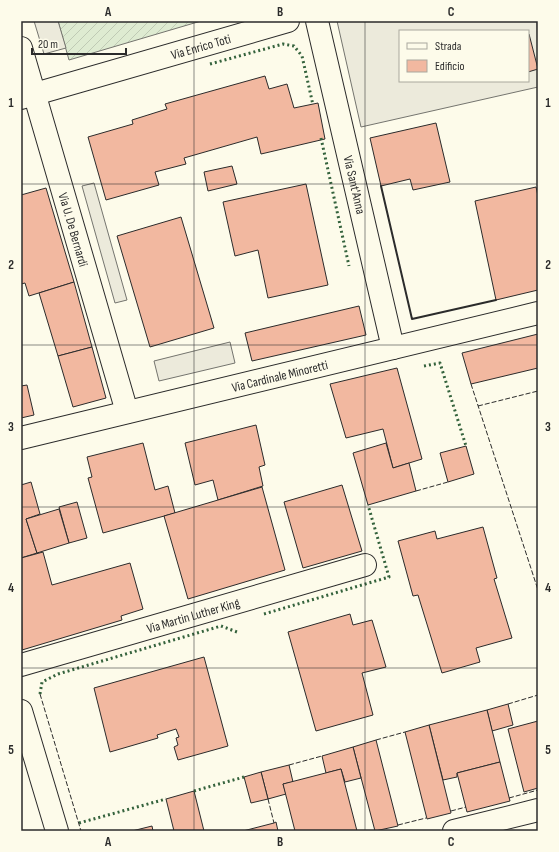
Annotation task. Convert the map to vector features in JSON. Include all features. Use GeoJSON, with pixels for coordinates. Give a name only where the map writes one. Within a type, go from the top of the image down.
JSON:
{"type":"FeatureCollection","features":[{"type":"Feature","properties":{"kind":"street","name":"Via Enrico Toti"},"geometry":{"type":"LineString","coordinates":[[28,96],[288,21]]}},
{"type":"Feature","properties":{"kind":"street","name":"Via Sant'Anna"},"geometry":{"type":"LineString","coordinates":[[317,21],[393,348]]}},
{"type":"Feature","properties":{"kind":"street","name":"Via U. De Bernardi"},"geometry":{"type":"LineString","coordinates":[[21,48],[28,96],[127,412]]}},
{"type":"Feature","properties":{"kind":"street","name":"Via Cardinale Minoretti"},"geometry":{"type":"LineString","coordinates":[[21,438],[538,313]]}},
{"type":"Feature","properties":{"kind":"street","name":"Via Martin Luther King"},"geometry":{"type":"LineString","coordinates":[[21,665],[365,565]]}},
{"type":"Feature","properties":{"kind":"street"},"geometry":{"type":"LineString","coordinates":[[21,711],[57,831]]}},
{"type":"Feature","properties":{"kind":"street"},"geometry":{"type":"LineString","coordinates":[[454,831],[538,810]]}},
{"type":"Feature","properties":{"kind":"green space"},"geometry":{"type":"Polygon","coordinates":[[[58,21],[201,21],[69,60],[58,21]]]}},
{"type":"Feature","properties":{"kind":"shaded area"},"geometry":{"type":"Polygon","coordinates":[[[34,21],[58,21],[66,48],[44,54],[34,21]]]}},
{"type":"Feature","properties":{"kind":"shaded area"},"geometry":{"type":"Polygon","coordinates":[[[337,21],[537,21],[538,87],[361,127],[337,21]]]}},
{"type":"Feature","properties":{"kind":"shaded area"},"geometry":{"type":"Polygon","coordinates":[[[94,183],[127,300],[115,303],[82,186],[94,183]]]}},
{"type":"Feature","properties":{"kind":"shaded area"},"geometry":{"type":"Polygon","coordinates":[[[230,342],[235,363],[159,381],[154,361],[230,342]]]}},
{"type":"Feature","properties":{"kind":"building"},"geometry":{"type":"Polygon","coordinates":[[[529,34],[538,69],[529,72],[529,34]]]}},
{"type":"Feature","properties":{"kind":"building"},"geometry":{"type":"Polygon","coordinates":[[[265,76],[269,89],[287,84],[294,108],[318,103],[325,139],[261,154],[257,137],[184,158],[186,164],[155,172],[159,185],[106,200],[88,137],[133,124],[132,120],[167,109],[165,104],[265,76]]]}},
{"type":"Feature","properties":{"kind":"building"},"geometry":{"type":"Polygon","coordinates":[[[436,123],[450,182],[413,190],[410,179],[381,186],[370,138],[436,123]]]}},
{"type":"Feature","properties":{"kind":"building"},"geometry":{"type":"Polygon","coordinates":[[[232,166],[237,184],[208,191],[204,172],[232,166]]]}},
{"type":"Feature","properties":{"kind":"building"},"geometry":{"type":"Polygon","coordinates":[[[306,184],[328,285],[268,298],[258,250],[235,256],[223,202],[306,184]]]}},
{"type":"Feature","properties":{"kind":"building"},"geometry":{"type":"Polygon","coordinates":[[[536,187],[538,196],[538,290],[496,300],[475,201],[536,187]]]}},
{"type":"Feature","properties":{"kind":"building"},"geometry":{"type":"Polygon","coordinates":[[[46,188],[74,282],[29,296],[25,283],[21,284],[21,195],[46,188]]]}},
{"type":"Feature","properties":{"kind":"building"},"geometry":{"type":"Polygon","coordinates":[[[181,217],[214,328],[150,347],[117,236],[181,217]]]}},
{"type":"Feature","properties":{"kind":"building"},"geometry":{"type":"Polygon","coordinates":[[[74,282],[92,347],[58,356],[39,293],[74,282]]]}},
{"type":"Feature","properties":{"kind":"building"},"geometry":{"type":"Polygon","coordinates":[[[359,306],[366,335],[252,361],[245,333],[359,306]]]}},
{"type":"Feature","properties":{"kind":"building"},"geometry":{"type":"Polygon","coordinates":[[[538,334],[538,368],[471,384],[462,353],[538,334]]]}},
{"type":"Feature","properties":{"kind":"building"},"geometry":{"type":"Polygon","coordinates":[[[92,347],[106,398],[73,407],[58,356],[92,347]]]}},
{"type":"Feature","properties":{"kind":"building"},"geometry":{"type":"Polygon","coordinates":[[[397,368],[422,459],[393,468],[383,429],[346,438],[330,384],[397,368]]]}},
{"type":"Feature","properties":{"kind":"building"},"geometry":{"type":"Polygon","coordinates":[[[27,385],[34,415],[21,418],[21,386],[27,385]]]}},
{"type":"Feature","properties":{"kind":"building"},"geometry":{"type":"Polygon","coordinates":[[[256,425],[265,465],[259,467],[263,486],[218,500],[213,480],[195,485],[185,443],[256,425]]]}},
{"type":"Feature","properties":{"kind":"building"},"geometry":{"type":"Polygon","coordinates":[[[143,443],[155,490],[168,486],[175,513],[103,533],[88,478],[92,477],[87,457],[143,443]]]}},
{"type":"Feature","properties":{"kind":"building"},"geometry":{"type":"Polygon","coordinates":[[[386,443],[393,468],[409,463],[416,491],[368,505],[353,453],[386,443]]]}},
{"type":"Feature","properties":{"kind":"building"},"geometry":{"type":"Polygon","coordinates":[[[466,446],[474,474],[448,482],[440,453],[466,446]]]}},
{"type":"Feature","properties":{"kind":"building"},"geometry":{"type":"Polygon","coordinates":[[[31,482],[40,514],[26,519],[37,553],[21,558],[21,485],[31,482]]]}},
{"type":"Feature","properties":{"kind":"building"},"geometry":{"type":"Polygon","coordinates":[[[342,485],[362,551],[303,568],[284,502],[342,485]]]}},
{"type":"Feature","properties":{"kind":"building"},"geometry":{"type":"Polygon","coordinates":[[[262,487],[285,570],[188,599],[164,516],[262,487]]]}},
{"type":"Feature","properties":{"kind":"building"},"geometry":{"type":"Polygon","coordinates":[[[77,502],[87,538],[69,543],[59,507],[77,502]]]}},
{"type":"Feature","properties":{"kind":"building"},"geometry":{"type":"Polygon","coordinates":[[[59,509],[69,543],[37,553],[26,519],[59,509]]]}},
{"type":"Feature","properties":{"kind":"building"},"geometry":{"type":"Polygon","coordinates":[[[483,527],[497,578],[494,579],[512,638],[476,648],[480,662],[442,673],[418,595],[413,596],[398,541],[435,531],[437,539],[483,527]]]}},
{"type":"Feature","properties":{"kind":"building"},"geometry":{"type":"Polygon","coordinates":[[[43,552],[52,585],[130,563],[143,609],[121,616],[122,620],[22,650],[21,558],[43,552]]]}},
{"type":"Feature","properties":{"kind":"building"},"geometry":{"type":"Polygon","coordinates":[[[350,614],[353,625],[372,620],[386,667],[362,673],[373,715],[316,731],[288,632],[350,614]]]}},
{"type":"Feature","properties":{"kind":"building"},"geometry":{"type":"Polygon","coordinates":[[[204,657],[228,746],[178,760],[174,747],[178,745],[176,738],[179,737],[176,729],[157,735],[158,738],[110,752],[94,688],[204,657]]]}},
{"type":"Feature","properties":{"kind":"building"},"geometry":{"type":"Polygon","coordinates":[[[508,704],[513,725],[492,731],[487,710],[508,704]]]}},
{"type":"Feature","properties":{"kind":"building"},"geometry":{"type":"Polygon","coordinates":[[[487,710],[500,762],[457,773],[457,777],[443,780],[429,725],[487,710]]]}},
{"type":"Feature","properties":{"kind":"building"},"geometry":{"type":"Polygon","coordinates":[[[538,721],[538,788],[524,792],[508,729],[538,721]]]}},
{"type":"Feature","properties":{"kind":"building"},"geometry":{"type":"Polygon","coordinates":[[[429,725],[451,813],[427,819],[405,732],[429,725]]]}},
{"type":"Feature","properties":{"kind":"building"},"geometry":{"type":"Polygon","coordinates":[[[376,740],[398,826],[375,831],[353,747],[376,740]]]}},
{"type":"Feature","properties":{"kind":"building"},"geometry":{"type":"Polygon","coordinates":[[[353,747],[361,778],[345,782],[341,769],[326,773],[322,756],[353,747]]]}},
{"type":"Feature","properties":{"kind":"building"},"geometry":{"type":"Polygon","coordinates":[[[500,762],[510,801],[467,812],[457,773],[500,762]]]}},
{"type":"Feature","properties":{"kind":"building"},"geometry":{"type":"Polygon","coordinates":[[[289,765],[293,782],[283,784],[286,794],[268,799],[261,772],[289,765]]]}},
{"type":"Feature","properties":{"kind":"building"},"geometry":{"type":"Polygon","coordinates":[[[341,769],[357,831],[295,831],[283,784],[341,769]]]}},
{"type":"Feature","properties":{"kind":"building"},"geometry":{"type":"Polygon","coordinates":[[[261,772],[268,799],[251,803],[244,777],[261,772]]]}},
{"type":"Feature","properties":{"kind":"building"},"geometry":{"type":"Polygon","coordinates":[[[194,791],[204,831],[174,831],[166,799],[194,791]]]}},
{"type":"Feature","properties":{"kind":"building"},"geometry":{"type":"Polygon","coordinates":[[[276,822],[278,831],[243,831],[274,823],[276,822]]]}},
{"type":"Feature","properties":{"kind":"building"},"geometry":{"type":"Polygon","coordinates":[[[152,826],[153,831],[132,831],[152,826]]]}},
{"type":"Feature","properties":{"kind":"hedge"},"geometry":{"type":"LineString","coordinates":[[210,64],[283,44],[294,46],[302,56],[313,105]]}},
{"type":"Feature","properties":{"kind":"hedge"},"geometry":{"type":"LineString","coordinates":[[321,138],[349,266]]}},
{"type":"Feature","properties":{"kind":"hedge"},"geometry":{"type":"LineString","coordinates":[[424,366],[440,363],[466,446]]}},
{"type":"Feature","properties":{"kind":"hedge"},"geometry":{"type":"LineString","coordinates":[[264,614],[389,577],[368,505]]}},
{"type":"Feature","properties":{"kind":"hedge"},"geometry":{"type":"LineString","coordinates":[[40,694],[42,682],[58,674],[221,626],[237,632]]}},
{"type":"Feature","properties":{"kind":"hedge"},"geometry":{"type":"LineString","coordinates":[[194,791],[244,777]]}},
{"type":"Feature","properties":{"kind":"hedge"},"geometry":{"type":"LineString","coordinates":[[79,823],[166,799]]}},
{"type":"Feature","properties":{"kind":"fence"},"geometry":{"type":"LineString","coordinates":[[471,384],[538,590]]}},
{"type":"Feature","properties":{"kind":"fence"},"geometry":{"type":"LineString","coordinates":[[478,406],[538,391]]}},
{"type":"Feature","properties":{"kind":"fence"},"geometry":{"type":"LineString","coordinates":[[416,491],[448,482]]}},
{"type":"Feature","properties":{"kind":"fence"},"geometry":{"type":"LineString","coordinates":[[40,694],[81,831]]}},
{"type":"Feature","properties":{"kind":"fence"},"geometry":{"type":"LineString","coordinates":[[508,704],[538,695]]}},
{"type":"Feature","properties":{"kind":"fence"},"geometry":{"type":"LineString","coordinates":[[376,740],[405,732]]}},
{"type":"Feature","properties":{"kind":"fence"},"geometry":{"type":"LineString","coordinates":[[289,765],[322,756]]}},
{"type":"Feature","properties":{"kind":"fence"},"geometry":{"type":"LineString","coordinates":[[509,798],[538,790]]}},
{"type":"Feature","properties":{"kind":"fence"},"geometry":{"type":"LineString","coordinates":[[268,799],[274,823]]}},
{"type":"Feature","properties":{"kind":"fence"},"geometry":{"type":"LineString","coordinates":[[451,811],[466,807]]}},
{"type":"Feature","properties":{"kind":"fence"},"geometry":{"type":"LineString","coordinates":[[398,825],[426,818]]}},
{"type":"Feature","properties":{"kind":"fence"},"geometry":{"type":"LineString","coordinates":[[533,831],[538,830]]}},
{"type":"Feature","properties":{"kind":"wall"},"geometry":{"type":"LineString","coordinates":[[381,186],[412,319],[496,300]]}}]}
